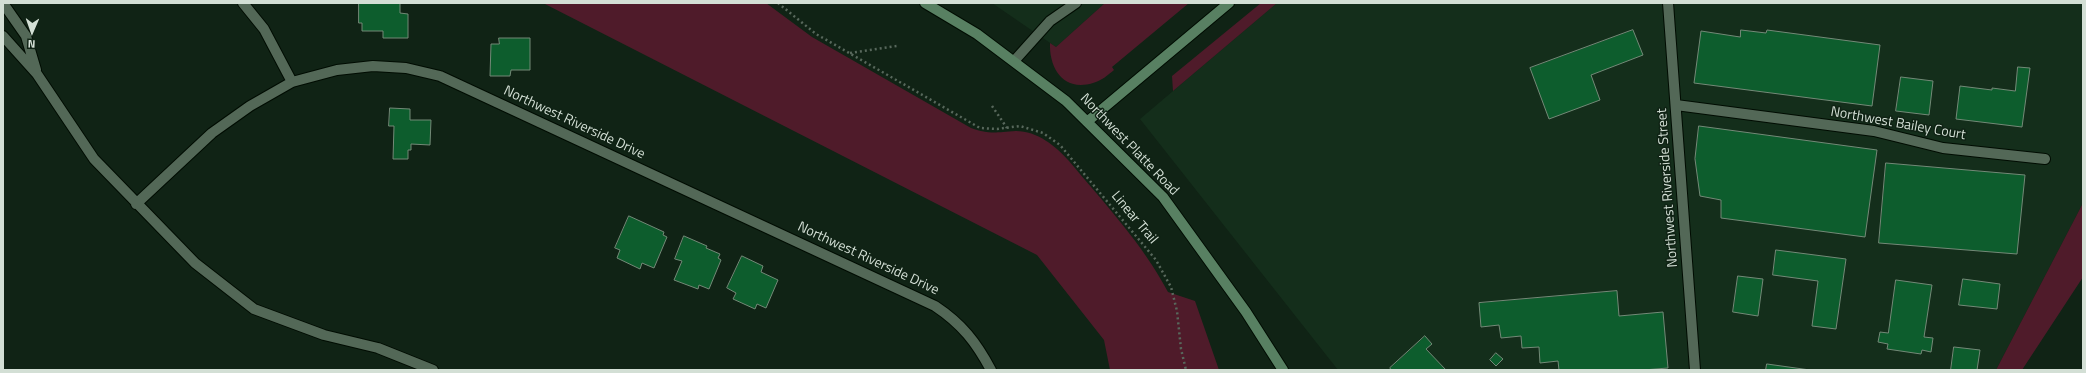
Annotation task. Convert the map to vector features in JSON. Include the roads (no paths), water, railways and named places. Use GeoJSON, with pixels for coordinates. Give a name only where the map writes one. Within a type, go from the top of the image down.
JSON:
{"type":"FeatureCollection","features":[{"type":"Feature","properties":{"kind":"main road","name":"Northwest Platte Road"},"geometry":{"type":"LineString","coordinates":[[925,3],[977,34],[1014,60],[1066,101],[1088,121],[1163,197],[1246,312],[1283,370]]}},
{"type":"Feature","properties":{"kind":"main road"},"geometry":{"type":"LineString","coordinates":[[1088,121],[1229,3]]}},
{"type":"Feature","properties":{"kind":"street"},"geometry":{"type":"LineString","coordinates":[[3,3],[26,36],[37,74]]}},
{"type":"Feature","properties":{"kind":"street"},"geometry":{"type":"LineString","coordinates":[[243,3],[264,29],[292,82]]}},
{"type":"Feature","properties":{"kind":"street"},"geometry":{"type":"LineString","coordinates":[[1014,60],[1050,21],[1076,3]]}},
{"type":"Feature","properties":{"kind":"street","name":"Northwest Riverside Street"},"geometry":{"type":"LineString","coordinates":[[1668,3],[1695,370]]}},
{"type":"Feature","properties":{"kind":"street"},"geometry":{"type":"LineString","coordinates":[[3,36],[37,74],[94,159],[136,204],[195,263],[224,284],[254,309],[324,335],[378,348],[433,370]]}},
{"type":"Feature","properties":{"kind":"street","name":"Northwest Riverside Drive"},"geometry":{"type":"LineString","coordinates":[[136,204],[212,133],[250,106],[292,82],[337,70],[373,66],[406,68],[440,76],[935,306],[954,318],[967,332],[991,370]]}},
{"type":"Feature","properties":{"kind":"street","name":"Northwest Bailey Court"},"geometry":{"type":"LineString","coordinates":[[1676,105],[1874,131],[1943,148],[2045,159]]}}]}
